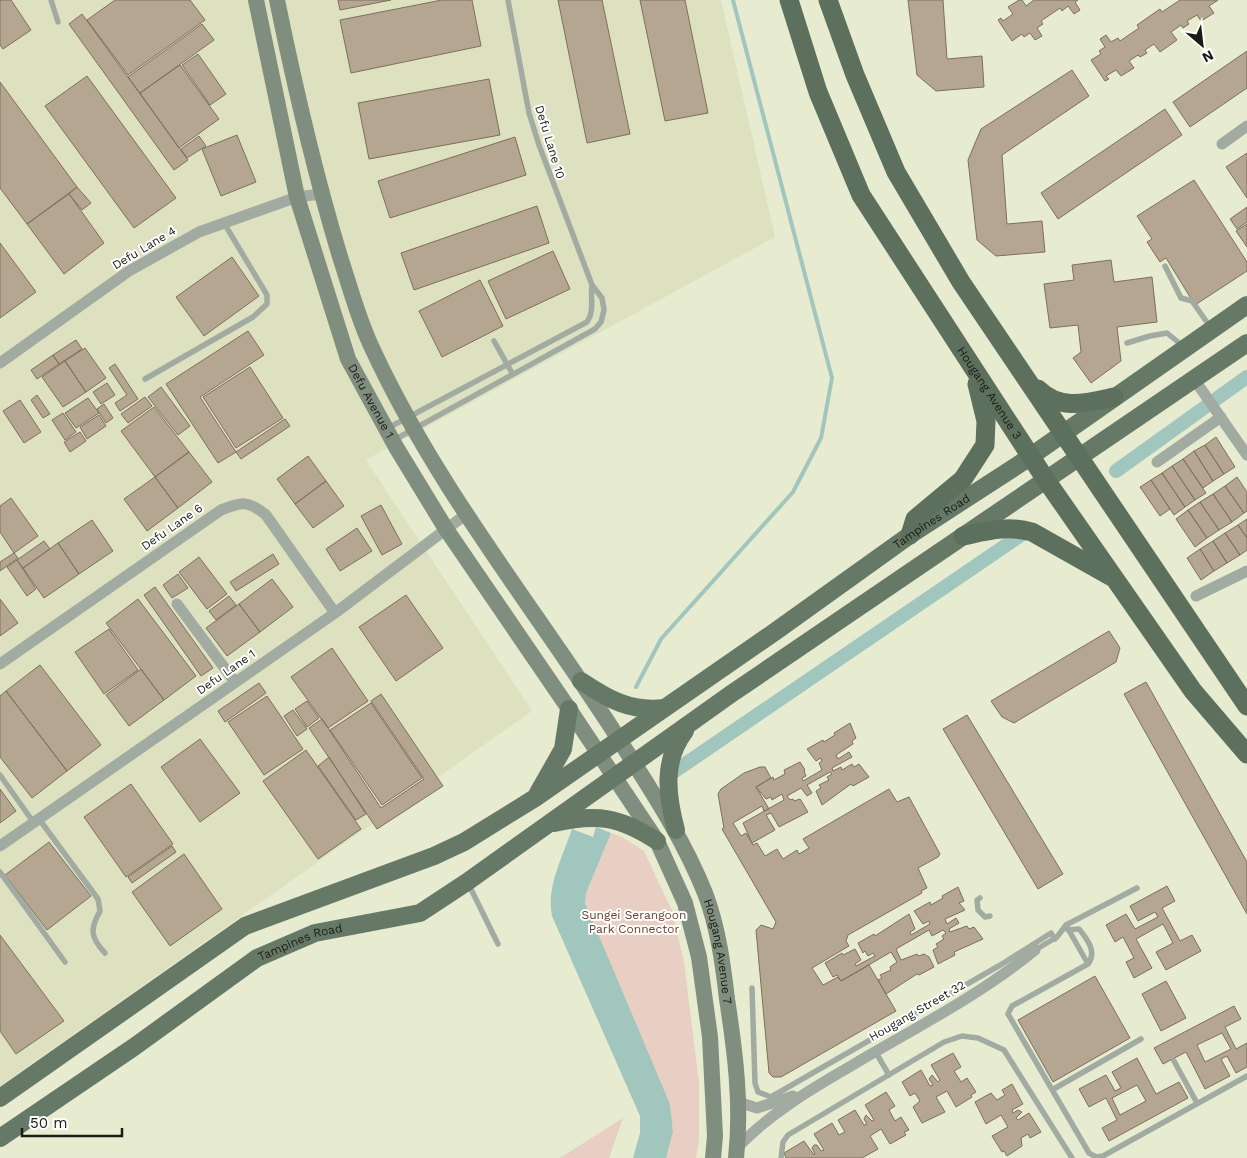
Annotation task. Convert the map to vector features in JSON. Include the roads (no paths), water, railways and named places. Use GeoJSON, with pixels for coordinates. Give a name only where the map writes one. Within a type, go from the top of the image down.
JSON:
{"type":"FeatureCollection","features":[{"type":"Feature","properties":{"kind":"highway","name":"Hougang Avenue 3"},"geometry":{"type":"LineString","coordinates":[[788,0],[818,92],[861,195],[1030,457],[1193,691],[1247,754]]}},
{"type":"Feature","properties":{"kind":"highway"},"geometry":{"type":"LineString","coordinates":[[828,0],[849,61],[896,172],[961,282],[1247,706]]}},
{"type":"Feature","properties":{"kind":"highway"},"geometry":{"type":"LineString","coordinates":[[910,534],[915,519],[963,479],[984,445],[986,421],[974,371]]}},
{"type":"Feature","properties":{"kind":"highway"},"geometry":{"type":"LineString","coordinates":[[1024,376],[1048,399],[1058,403],[1090,402],[1114,397]]}},
{"type":"Feature","properties":{"kind":"highway"},"geometry":{"type":"LineString","coordinates":[[963,536],[1002,528],[1025,530],[1115,580]]}},
{"type":"Feature","properties":{"kind":"main road","name":"Defu Avenue 1"},"geometry":{"type":"LineString","coordinates":[[256,0],[297,197],[348,359],[389,435],[446,529],[598,753]]}},
{"type":"Feature","properties":{"kind":"main road","name":"Defu Avenue 1"},"geometry":{"type":"LineString","coordinates":[[277,0],[321,194],[354,300],[372,348],[411,423],[466,515],[581,680],[618,740]]}},
{"type":"Feature","properties":{"kind":"main road","name":"Tampines Road"},"geometry":{"type":"LineString","coordinates":[[0,1098],[244,926],[434,856],[464,842],[535,798],[784,626],[910,534],[1030,457],[1247,305]]}},
{"type":"Feature","properties":{"kind":"main road","name":"Tampines Road"},"geometry":{"type":"LineString","coordinates":[[0,1138],[134,1047],[257,958],[316,933],[420,913],[468,882],[691,723],[1247,343]]}},
{"type":"Feature","properties":{"kind":"main road"},"geometry":{"type":"LineString","coordinates":[[581,680],[618,704],[646,710],[665,708]]}},
{"type":"Feature","properties":{"kind":"main road"},"geometry":{"type":"LineString","coordinates":[[535,798],[563,749],[569,709]]}},
{"type":"Feature","properties":{"kind":"main road"},"geometry":{"type":"LineString","coordinates":[[676,830],[668,798],[669,766],[674,745],[691,723]]}},
{"type":"Feature","properties":{"kind":"main road"},"geometry":{"type":"LineString","coordinates":[[618,740],[634,763]]}},
{"type":"Feature","properties":{"kind":"main road"},"geometry":{"type":"LineString","coordinates":[[598,753],[614,777]]}},
{"type":"Feature","properties":{"kind":"main road","name":"Hougang Avenue 7"},"geometry":{"type":"LineString","coordinates":[[634,763],[676,830],[706,896],[721,951],[738,1102],[736,1153]]}},
{"type":"Feature","properties":{"kind":"main road","name":"Hougang Avenue 7"},"geometry":{"type":"LineString","coordinates":[[614,777],[657,841],[685,903],[699,957],[708,1014],[714,1089],[715,1136],[712,1158]]}},
{"type":"Feature","properties":{"kind":"main road"},"geometry":{"type":"LineString","coordinates":[[547,824],[573,818],[613,818],[635,827],[657,841]]}},
{"type":"Feature","properties":{"kind":"street"},"geometry":{"type":"LineString","coordinates":[[1222,144],[1247,126]]}},
{"type":"Feature","properties":{"kind":"street","name":"Defu Lane 4"},"geometry":{"type":"LineString","coordinates":[[0,363],[129,271],[199,232],[297,197],[321,194]]}},
{"type":"Feature","properties":{"kind":"street"},"geometry":{"type":"LineString","coordinates":[[1194,379],[1247,455]]}},
{"type":"Feature","properties":{"kind":"street"},"geometry":{"type":"LineString","coordinates":[[1156,462],[1220,415]]}},
{"type":"Feature","properties":{"kind":"street","name":"Defu Lane 6"},"geometry":{"type":"LineString","coordinates":[[0,664],[221,510],[241,503],[255,505],[266,515],[334,613]]}},
{"type":"Feature","properties":{"kind":"street","name":"Defu Lane 1"},"geometry":{"type":"LineString","coordinates":[[0,846],[334,613],[466,515]]}},
{"type":"Feature","properties":{"kind":"street"},"geometry":{"type":"LineString","coordinates":[[1196,596],[1247,571]]}},
{"type":"Feature","properties":{"kind":"street"},"geometry":{"type":"LineString","coordinates":[[177,604],[235,682]]}},
{"type":"Feature","properties":{"kind":"street","name":"Hougang Street 32"},"geometry":{"type":"LineString","coordinates":[[736,1153],[749,1135],[809,1090],[975,993],[1012,969],[1035,950]]}},
{"type":"Feature","properties":{"kind":"street","name":"Hougang Street 32"},"geometry":{"type":"LineString","coordinates":[[738,1102],[757,1108],[774,1104],[809,1090]]}},
{"type":"Feature","properties":{"kind":"lane"},"geometry":{"type":"LineString","coordinates":[[51,0],[58,22]]}},
{"type":"Feature","properties":{"kind":"lane","name":"Defu Lane 10"},"geometry":{"type":"LineString","coordinates":[[389,435],[512,374],[595,329],[600,322],[604,310],[602,298],[592,285],[552,183],[530,113],[508,0]]}},
{"type":"Feature","properties":{"kind":"lane"},"geometry":{"type":"LineString","coordinates":[[145,379],[253,317],[267,304],[267,295],[224,223]]}},
{"type":"Feature","properties":{"kind":"lane"},"geometry":{"type":"LineString","coordinates":[[1165,266],[1181,298],[1192,301],[1212,330]]}},
{"type":"Feature","properties":{"kind":"lane","name":"Defu Lane 10"},"geometry":{"type":"LineString","coordinates":[[389,435],[507,364],[587,322],[592,315],[590,298],[592,285]]}},
{"type":"Feature","properties":{"kind":"lane"},"geometry":{"type":"LineString","coordinates":[[1127,344],[1150,336],[1167,334],[1186,348]]}},
{"type":"Feature","properties":{"kind":"lane"},"geometry":{"type":"LineString","coordinates":[[494,340],[512,374]]}},
{"type":"Feature","properties":{"kind":"lane"},"geometry":{"type":"LineString","coordinates":[[0,775],[98,900],[100,910],[92,925],[94,942],[105,953]]}},
{"type":"Feature","properties":{"kind":"lane"},"geometry":{"type":"LineString","coordinates":[[0,872],[65,962]]}},
{"type":"Feature","properties":{"kind":"lane"},"geometry":{"type":"LineString","coordinates":[[468,882],[498,944]]}},
{"type":"Feature","properties":{"kind":"lane"},"geometry":{"type":"LineString","coordinates":[[1035,950],[1067,928],[1137,888]]}},
{"type":"Feature","properties":{"kind":"lane"},"geometry":{"type":"LineString","coordinates":[[980,898],[977,900],[978,910],[985,917],[990,916]]}},
{"type":"Feature","properties":{"kind":"lane"},"geometry":{"type":"LineString","coordinates":[[1067,928],[1088,964]]}},
{"type":"Feature","properties":{"kind":"lane"},"geometry":{"type":"LineString","coordinates":[[1067,928],[1079,929],[1084,935],[1093,953],[1088,964],[1012,1006],[1008,1014],[1089,1153],[1096,1157],[1103,1156],[1247,1076]]}},
{"type":"Feature","properties":{"kind":"lane"},"geometry":{"type":"LineString","coordinates":[[752,988],[755,1083],[758,1092],[771,1097],[1002,964],[1051,933],[1054,938]]}},
{"type":"Feature","properties":{"kind":"lane"},"geometry":{"type":"LineString","coordinates":[[781,1158],[783,1142],[788,1135],[951,1038],[962,1036],[978,1038],[1002,1049],[1008,1055],[1072,1158]]}},
{"type":"Feature","properties":{"kind":"lane"},"geometry":{"type":"LineString","coordinates":[[1052,1090],[1142,1039]]}},
{"type":"Feature","properties":{"kind":"lane"},"geometry":{"type":"LineString","coordinates":[[875,1051],[889,1075]]}},
{"type":"Feature","properties":{"kind":"lane"},"geometry":{"type":"LineString","coordinates":[[1174,1061],[1197,1103]]}},
{"type":"Feature","properties":{"kind":"water"},"geometry":{"type":"Polygon","coordinates":[[[596,827],[611,833],[586,893],[585,903],[670,1104],[673,1132],[666,1158],[633,1158],[640,1133],[640,1116],[552,916],[551,894],[553,883],[572,829],[593,837],[596,827]]]}},
{"type":"Feature","properties":{"kind":"waterway"},"geometry":{"type":"LineString","coordinates":[[636,687],[661,639],[793,492],[821,438],[832,378],[733,0]]}},
{"type":"Feature","properties":{"kind":"waterway"},"geometry":{"type":"LineString","coordinates":[[1116,471],[1247,377]]}},
{"type":"Feature","properties":{"kind":"waterway"},"geometry":{"type":"LineString","coordinates":[[672,773],[1021,535]]}},
{"type":"Feature","properties":{"kind":"park label","name":"Sungei Serangoon Park Connector"},"geometry":{"type":"Point","coordinates":[634,922]}}]}
